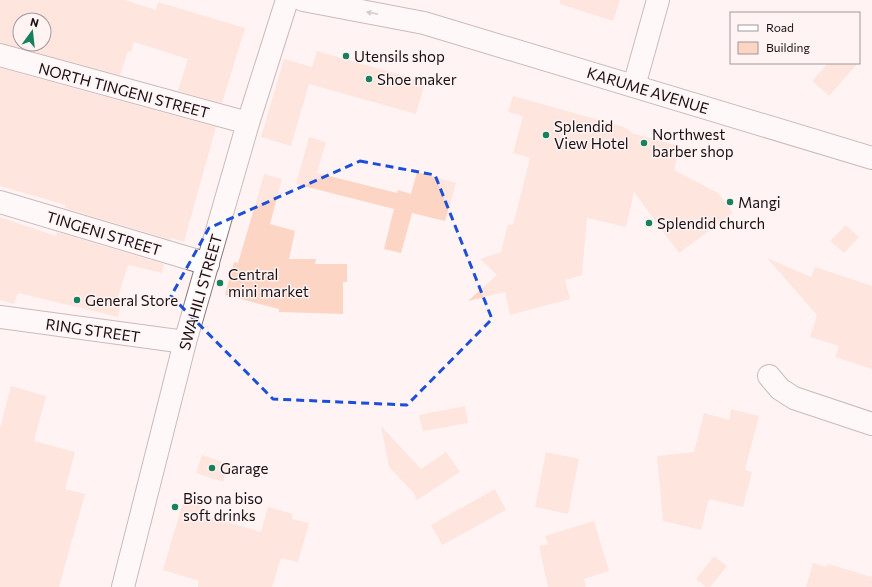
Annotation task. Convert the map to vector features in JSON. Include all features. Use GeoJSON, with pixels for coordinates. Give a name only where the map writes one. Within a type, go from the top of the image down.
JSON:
{"type":"FeatureCollection","features":[{"type":"Feature","properties":{"kind":"street","name":"SWAHILI STREET"},"geometry":{"type":"LineString","coordinates":[[123,587],[185,342],[248,123],[287,0]]}},
{"type":"Feature","properties":{"kind":"street","name":"KARUME AVENUE"},"geometry":{"type":"LineString","coordinates":[[303,0],[424,23],[872,158]]}},
{"type":"Feature","properties":{"kind":"street","name":"KARUME AVENUE"},"geometry":{"type":"LineString","coordinates":[[383,0],[424,23]]}},
{"type":"Feature","properties":{"kind":"street"},"geometry":{"type":"LineString","coordinates":[[634,86],[658,0]]}},
{"type":"Feature","properties":{"kind":"street","name":"NORTH TINGENI STREET"},"geometry":{"type":"LineString","coordinates":[[0,55],[248,123]]}},
{"type":"Feature","properties":{"kind":"street","name":"TINGENI STREET"},"geometry":{"type":"LineString","coordinates":[[0,202],[208,264]]}},
{"type":"Feature","properties":{"kind":"street","name":"RING STREET"},"geometry":{"type":"LineString","coordinates":[[0,317],[185,342]]}},
{"type":"Feature","properties":{"kind":"street"},"geometry":{"type":"LineString","coordinates":[[769,376],[780,389],[794,398],[872,424]]}},
{"type":"Feature","properties":{"kind":"highlighted area"},"geometry":{"type":"Polygon","coordinates":[[[360,161],[435,175],[492,319],[407,405],[273,399],[171,296],[209,228],[360,161]]]}},
{"type":"Feature","properties":{"kind":"building"},"geometry":{"type":"Polygon","coordinates":[[[0,0],[125,0],[156,10],[158,2],[245,28],[222,103],[178,91],[188,59],[134,42],[131,52],[128,51],[120,75],[34,52],[52,52],[52,12],[12,12],[12,46],[0,43],[0,0]]]}},
{"type":"Feature","properties":{"kind":"building"},"geometry":{"type":"Polygon","coordinates":[[[560,0],[620,0],[613,21],[560,4],[560,0]]]}},
{"type":"Feature","properties":{"kind":"building"},"geometry":{"type":"Polygon","coordinates":[[[317,51],[425,82],[416,114],[309,84],[291,146],[261,137],[284,59],[312,67],[317,51]]]}},
{"type":"Feature","properties":{"kind":"building"},"geometry":{"type":"Polygon","coordinates":[[[827,64],[857,64],[829,96],[812,81],[827,64]]]}},
{"type":"Feature","properties":{"kind":"building"},"geometry":{"type":"Polygon","coordinates":[[[0,68],[216,127],[184,242],[171,238],[171,240],[65,208],[66,205],[0,186],[0,68]]]}},
{"type":"Feature","properties":{"kind":"building"},"geometry":{"type":"Polygon","coordinates":[[[513,96],[624,127],[632,132],[631,133],[680,146],[674,170],[718,193],[733,213],[679,253],[634,192],[626,227],[587,218],[582,275],[565,280],[570,299],[510,315],[505,292],[468,301],[497,275],[480,259],[501,252],[508,224],[513,225],[530,158],[513,153],[523,116],[508,112],[513,96]]]}},
{"type":"Feature","properties":{"kind":"building"},"geometry":{"type":"Polygon","coordinates":[[[309,137],[326,142],[317,173],[397,193],[398,190],[411,194],[417,172],[456,183],[445,221],[412,213],[401,253],[384,249],[394,209],[296,184],[309,137]]]}},
{"type":"Feature","properties":{"kind":"building"},"geometry":{"type":"Polygon","coordinates":[[[264,174],[282,179],[270,224],[295,231],[289,259],[316,259],[315,264],[347,264],[347,282],[343,282],[343,314],[279,312],[279,309],[225,295],[234,262],[238,263],[264,174]]]}},
{"type":"Feature","properties":{"kind":"building"},"geometry":{"type":"Polygon","coordinates":[[[0,217],[56,236],[57,232],[164,264],[162,273],[128,265],[117,300],[121,300],[118,317],[18,293],[14,304],[0,300],[0,217]]]}},
{"type":"Feature","properties":{"kind":"building"},"geometry":{"type":"Polygon","coordinates":[[[846,225],[859,237],[844,253],[830,241],[846,225]]]}},
{"type":"Feature","properties":{"kind":"building"},"geometry":{"type":"Polygon","coordinates":[[[767,258],[811,277],[815,267],[872,286],[872,369],[835,357],[839,346],[810,337],[817,315],[767,258]]]}},
{"type":"Feature","properties":{"kind":"building"},"geometry":{"type":"Polygon","coordinates":[[[11,386],[46,396],[34,441],[75,452],[65,489],[85,494],[59,587],[0,587],[0,428],[11,386]]]}},
{"type":"Feature","properties":{"kind":"building"},"geometry":{"type":"Polygon","coordinates":[[[465,406],[468,423],[423,431],[419,415],[465,406]]]}},
{"type":"Feature","properties":{"kind":"building"},"geometry":{"type":"Polygon","coordinates":[[[731,409],[759,416],[745,470],[752,472],[743,507],[709,499],[701,530],[663,521],[657,456],[694,452],[704,413],[729,420],[731,409]]]}},
{"type":"Feature","properties":{"kind":"building"},"geometry":{"type":"Polygon","coordinates":[[[381,426],[421,469],[446,452],[460,472],[417,500],[413,492],[389,467],[381,426]]]}},
{"type":"Feature","properties":{"kind":"building"},"geometry":{"type":"Polygon","coordinates":[[[546,452],[579,459],[568,514],[535,507],[546,452]]]}},
{"type":"Feature","properties":{"kind":"building","name":"Garage"},"geometry":{"type":"Polygon","coordinates":[[[202,455],[229,464],[223,482],[196,473],[202,455]]]}},
{"type":"Feature","properties":{"kind":"building"},"geometry":{"type":"Polygon","coordinates":[[[495,489],[506,510],[442,545],[431,525],[495,489]]]}},
{"type":"Feature","properties":{"kind":"building"},"geometry":{"type":"Polygon","coordinates":[[[185,495],[203,500],[199,514],[261,532],[268,507],[293,514],[292,519],[309,523],[298,562],[281,558],[272,587],[198,587],[199,581],[163,570],[185,495]]]}},
{"type":"Feature","properties":{"kind":"building"},"geometry":{"type":"Polygon","coordinates":[[[594,521],[609,571],[584,579],[586,587],[548,587],[539,546],[548,544],[545,536],[594,521]]]}},
{"type":"Feature","properties":{"kind":"building"},"geometry":{"type":"Polygon","coordinates":[[[714,556],[727,566],[710,587],[706,587],[696,579],[714,556]]]}},
{"type":"Feature","properties":{"kind":"building"},"geometry":{"type":"Polygon","coordinates":[[[813,563],[827,567],[828,564],[872,577],[872,587],[806,587],[813,563]]]}},
{"type":"Feature","properties":{"kind":"place","name":"Utensils shop"},"geometry":{"type":"Point","coordinates":[346,56]}},
{"type":"Feature","properties":{"kind":"place","name":"Shoe maker"},"geometry":{"type":"Point","coordinates":[369,79]}},
{"type":"Feature","properties":{"kind":"place","name":"Splendid View Hotel"},"geometry":{"type":"Point","coordinates":[546,135]}},
{"type":"Feature","properties":{"kind":"place","name":"Northwest barber shop"},"geometry":{"type":"Point","coordinates":[644,143]}},
{"type":"Feature","properties":{"kind":"place","name":"Mangi"},"geometry":{"type":"Point","coordinates":[730,202]}},
{"type":"Feature","properties":{"kind":"place","name":"Splendid church"},"geometry":{"type":"Point","coordinates":[649,223]}},
{"type":"Feature","properties":{"kind":"place","name":"Central mini market"},"geometry":{"type":"Point","coordinates":[220,283]}},
{"type":"Feature","properties":{"kind":"place","name":"General Store"},"geometry":{"type":"Point","coordinates":[77,300]}},
{"type":"Feature","properties":{"kind":"place","name":"Garage"},"geometry":{"type":"Point","coordinates":[212,468]}},
{"type":"Feature","properties":{"kind":"place","name":"Biso na biso soft drinks"},"geometry":{"type":"Point","coordinates":[175,507]}}]}
